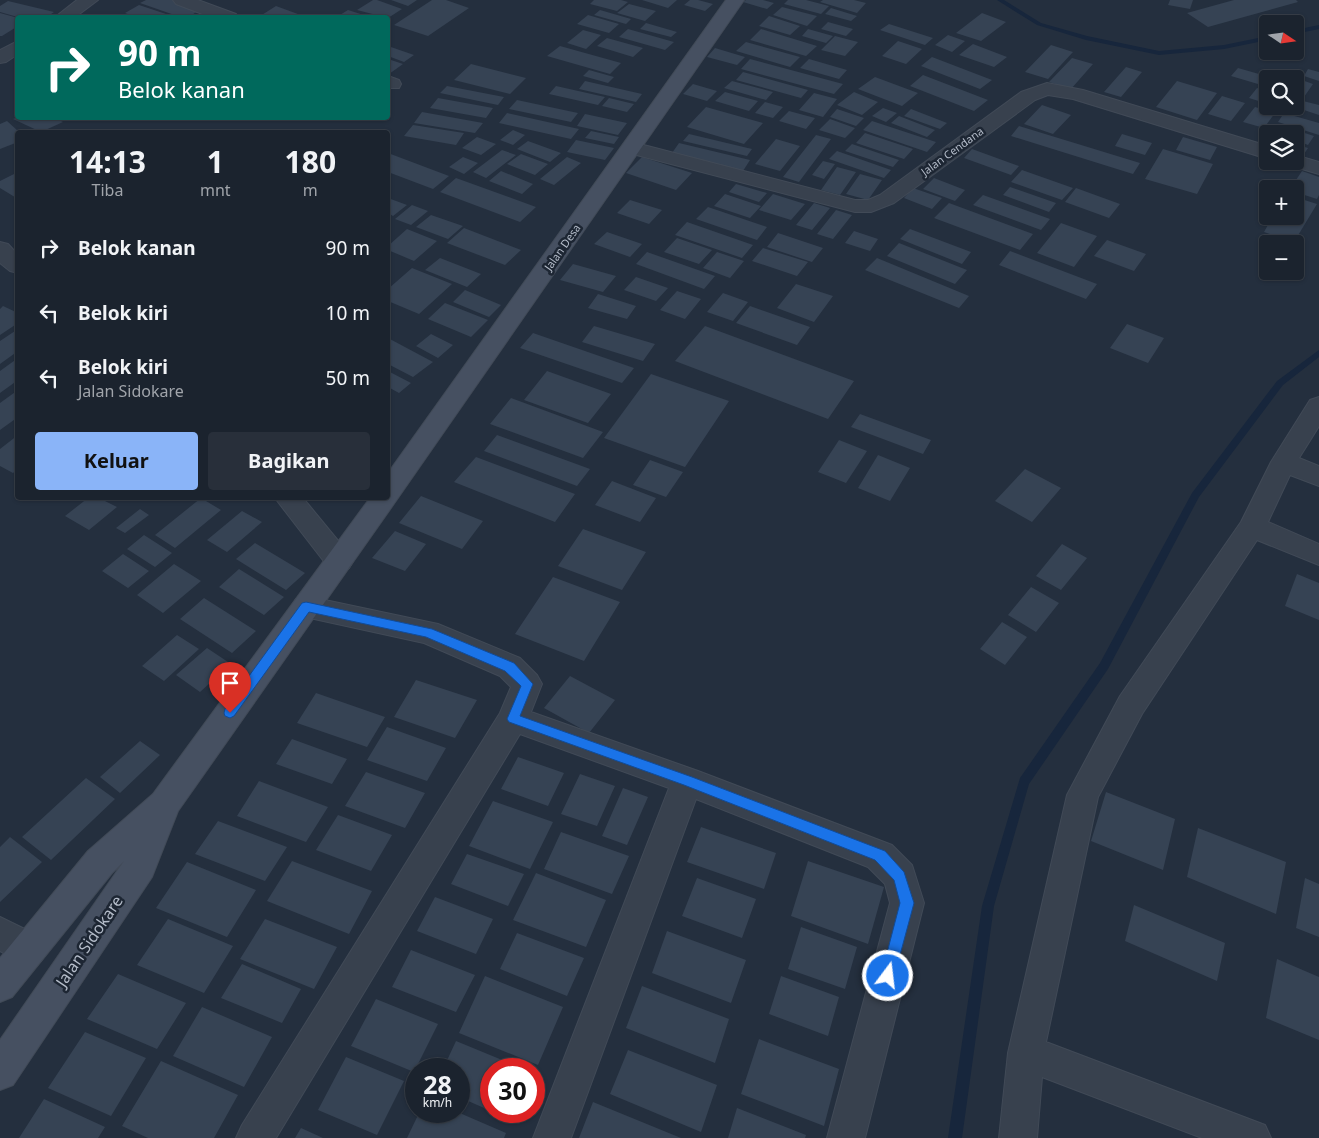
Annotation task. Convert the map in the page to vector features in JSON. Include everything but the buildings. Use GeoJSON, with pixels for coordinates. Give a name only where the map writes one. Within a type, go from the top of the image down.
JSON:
{"type":"FeatureCollection","features":[{"type":"Feature","properties":{"kind":"street"},"geometry":{"type":"LineString","coordinates":[[66,15],[89,0]]}},
{"type":"Feature","properties":{"kind":"street"},"geometry":{"type":"LineString","coordinates":[[182,0],[222,15]]}},
{"type":"Feature","properties":{"kind":"street","name":"Jalan Desa"},"geometry":{"type":"LineString","coordinates":[[390,489],[735,0]]}},
{"type":"Feature","properties":{"kind":"street"},"geometry":{"type":"LineString","coordinates":[[0,58],[15,48]]}},
{"type":"Feature","properties":{"kind":"street","name":"Jalan Cendana"},"geometry":{"type":"LineString","coordinates":[[632,148],[856,206],[871,206],[887,199],[1028,96],[1047,88],[1076,94],[1259,150]]}},
{"type":"Feature","properties":{"kind":"street"},"geometry":{"type":"LineString","coordinates":[[1304,164],[1319,168]]}},
{"type":"Feature","properties":{"kind":"street"},"geometry":{"type":"LineString","coordinates":[[0,249],[15,264]]}},
{"type":"Feature","properties":{"kind":"street"},"geometry":{"type":"LineString","coordinates":[[1018,1138],[1026,1053],[1083,796],[1132,705],[1252,527],[1284,462],[1319,406]]}},
{"type":"Feature","properties":{"kind":"street"},"geometry":{"type":"LineString","coordinates":[[1284,462],[1319,478]]}},
{"type":"Feature","properties":{"kind":"street"},"geometry":{"type":"LineString","coordinates":[[290,500],[339,561],[383,500]]}},
{"type":"Feature","properties":{"kind":"street"},"geometry":{"type":"LineString","coordinates":[[1252,527],[1319,555]]}},
{"type":"Feature","properties":{"kind":"street","name":"Jalan Sidokare"},"geometry":{"type":"LineString","coordinates":[[0,985],[100,862],[164,804],[339,561]]}},
{"type":"Feature","properties":{"kind":"street"},"geometry":{"type":"LineString","coordinates":[[255,1138],[513,719],[527,684],[510,667],[428,632],[306,607]]}},
{"type":"Feature","properties":{"kind":"street"},"geometry":{"type":"LineString","coordinates":[[513,719],[687,781],[880,856],[900,876],[907,903],[846,1138]]}},
{"type":"Feature","properties":{"kind":"street"},"geometry":{"type":"LineString","coordinates":[[552,1138],[687,781]]}},
{"type":"Feature","properties":{"kind":"street","name":"Jalan Sidokare"},"geometry":{"type":"LineString","coordinates":[[0,1072],[140,866],[164,804]]}},
{"type":"Feature","properties":{"kind":"street"},"geometry":{"type":"LineString","coordinates":[[0,933],[29,949]]}},
{"type":"Feature","properties":{"kind":"street"},"geometry":{"type":"LineString","coordinates":[[1026,1053],[1252,1138]]}},
{"type":"Feature","properties":{"kind":"waterway"},"geometry":{"type":"LineString","coordinates":[[1000,0],[1039,24],[1086,38],[1159,53],[1224,47],[1259,40]]}},
{"type":"Feature","properties":{"kind":"waterway"},"geometry":{"type":"LineString","coordinates":[[1304,30],[1319,27]]}},
{"type":"Feature","properties":{"kind":"waterway"},"geometry":{"type":"LineString","coordinates":[[955,1138],[988,906],[1024,782],[1104,666],[1195,495],[1280,383],[1319,353]]}},
{"type":"Feature","properties":{"kind":"route"},"geometry":{"type":"LineString","coordinates":[[230,713],[306,607],[428,632],[510,667],[527,684],[513,719],[687,781],[880,856],[900,876],[907,903],[888,976]]}}]}
